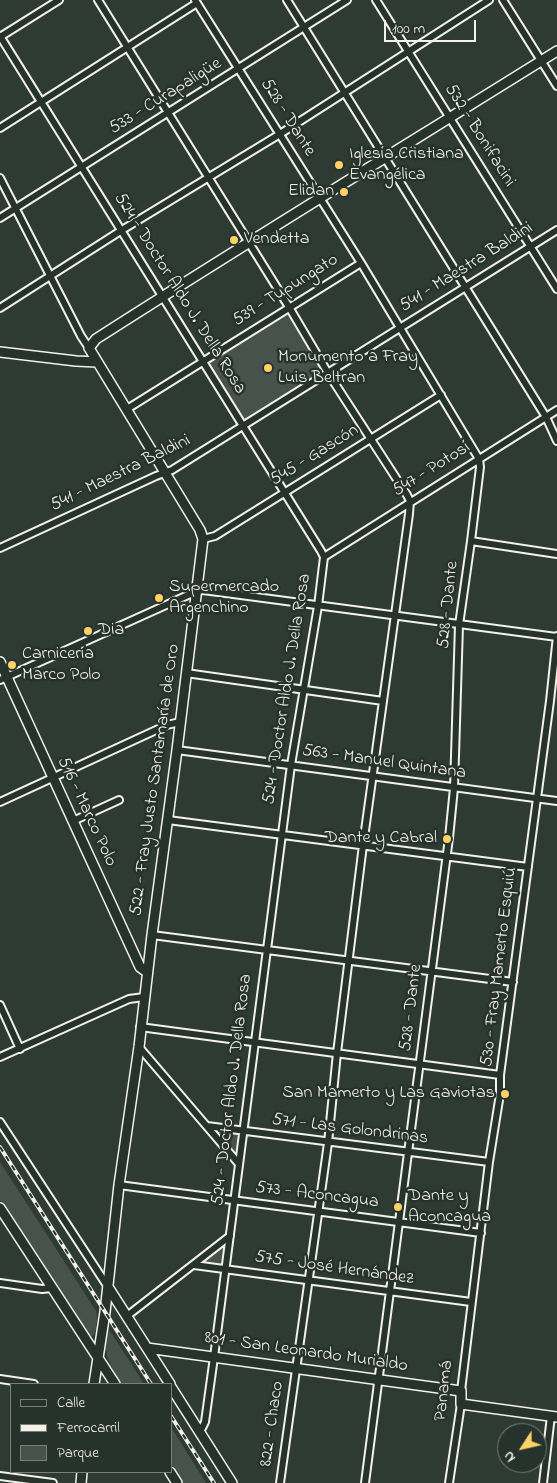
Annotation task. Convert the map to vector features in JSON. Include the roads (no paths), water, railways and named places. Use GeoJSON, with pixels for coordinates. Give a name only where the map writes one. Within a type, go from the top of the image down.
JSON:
{"type":"FeatureCollection","features":[{"type":"Feature","properties":{"kind":"street"},"geometry":{"type":"LineString","coordinates":[[0,37],[59,0]]}},
{"type":"Feature","properties":{"kind":"street"},"geometry":{"type":"LineString","coordinates":[[98,0],[249,242],[328,373],[410,501]]}},
{"type":"Feature","properties":{"kind":"street"},"geometry":{"type":"LineString","coordinates":[[287,0],[546,416],[557,441]]}},
{"type":"Feature","properties":{"kind":"street","name":"533 - Curapaligüe"},"geometry":{"type":"LineString","coordinates":[[0,218],[347,0]]}},
{"type":"Feature","properties":{"kind":"street","name":"532 - Bonifacini"},"geometry":{"type":"LineString","coordinates":[[376,0],[557,289]]}},
{"type":"Feature","properties":{"kind":"street"},"geometry":{"type":"LineString","coordinates":[[0,308],[122,230],[280,134],[489,0]]}},
{"type":"Feature","properties":{"kind":"street"},"geometry":{"type":"LineString","coordinates":[[503,0],[557,86]]}},
{"type":"Feature","properties":{"kind":"street"},"geometry":{"type":"LineString","coordinates":[[0,128],[196,2]]}},
{"type":"Feature","properties":{"kind":"street","name":"528 - Dante"},"geometry":{"type":"LineString","coordinates":[[196,2],[361,263],[479,459],[480,467],[459,625],[454,788],[447,857],[365,1483]]}},
{"type":"Feature","properties":{"kind":"street","name":"524 - Doctor Aldo J. Della Rosa"},"geometry":{"type":"LineString","coordinates":[[0,37],[324,556],[318,606],[281,834],[214,1357],[205,1422],[200,1432]]}},
{"type":"Feature","properties":{"kind":"street"},"geometry":{"type":"LineString","coordinates":[[89,348],[96,339],[163,296],[557,51]]}},
{"type":"Feature","properties":{"kind":"street"},"geometry":{"type":"LineString","coordinates":[[0,178],[81,336],[166,473],[200,530],[203,539]]}},
{"type":"Feature","properties":{"kind":"street","name":"541 - Maestra Baldini"},"geometry":{"type":"LineString","coordinates":[[0,548],[166,473],[557,230]]}},
{"type":"Feature","properties":{"kind":"street","name":"539 - Tupungato"},"geometry":{"type":"LineString","coordinates":[[126,409],[361,263]]}},
{"type":"Feature","properties":{"kind":"street"},"geometry":{"type":"LineString","coordinates":[[0,352],[97,362]]}},
{"type":"Feature","properties":{"kind":"street","name":"545 - Gascón"},"geometry":{"type":"LineString","coordinates":[[203,539],[215,536],[441,395]]}},
{"type":"Feature","properties":{"kind":"street","name":"547 - Potosí"},"geometry":{"type":"LineString","coordinates":[[324,556],[557,410]]}},
{"type":"Feature","properties":{"kind":"street","name":"822 - Chaco"},"geometry":{"type":"LineString","coordinates":[[280,1483],[328,1143],[362,845],[410,501]]}},
{"type":"Feature","properties":{"kind":"street","name":"522 - Fray Justo Santamaría de Oro"},"geometry":{"type":"LineString","coordinates":[[94,1383],[203,539]]}},
{"type":"Feature","properties":{"kind":"street"},"geometry":{"type":"LineString","coordinates":[[471,541],[557,554]]}},
{"type":"Feature","properties":{"kind":"street"},"geometry":{"type":"LineString","coordinates":[[4,679],[197,591],[203,590],[557,637]]}},
{"type":"Feature","properties":{"kind":"street","name":"530 - Fray Mamerto Esquiú"},"geometry":{"type":"LineString","coordinates":[[471,1302],[489,1162],[500,1094],[500,1075],[537,798],[554,702],[557,637]]}},
{"type":"Feature","properties":{"kind":"street","name":"516 - Marco Polo"},"geometry":{"type":"LineString","coordinates":[[0,662],[4,679],[52,777],[140,967],[147,972]]}},
{"type":"Feature","properties":{"kind":"street"},"geometry":{"type":"LineString","coordinates":[[186,673],[382,701]]}},
{"type":"Feature","properties":{"kind":"street"},"geometry":{"type":"LineString","coordinates":[[0,802],[166,725],[180,722]]}},
{"type":"Feature","properties":{"kind":"street","name":"563 - Manuel Quintana"},"geometry":{"type":"LineString","coordinates":[[177,750],[557,801]]}},
{"type":"Feature","properties":{"kind":"street"},"geometry":{"type":"LineString","coordinates":[[72,822],[118,800]]}},
{"type":"Feature","properties":{"kind":"street"},"geometry":{"type":"LineString","coordinates":[[168,820],[528,867]]}},
{"type":"Feature","properties":{"kind":"street"},"geometry":{"type":"LineString","coordinates":[[152,935],[513,982]]}},
{"type":"Feature","properties":{"kind":"street"},"geometry":{"type":"LineString","coordinates":[[0,1057],[129,1000],[144,997]]}},
{"type":"Feature","properties":{"kind":"street"},"geometry":{"type":"LineString","coordinates":[[0,1005],[20,1049]]}},
{"type":"Feature","properties":{"kind":"street"},"geometry":{"type":"LineString","coordinates":[[140,1027],[500,1075]]}},
{"type":"Feature","properties":{"kind":"street"},"geometry":{"type":"LineString","coordinates":[[138,1047],[239,1164]]}},
{"type":"Feature","properties":{"kind":"street"},"geometry":{"type":"LineString","coordinates":[[0,1122],[169,1383]]}},
{"type":"Feature","properties":{"kind":"street","name":"571 - Las Golondrinas"},"geometry":{"type":"LineString","coordinates":[[207,1126],[328,1143],[489,1162]]}},
{"type":"Feature","properties":{"kind":"street","name":"573 - Aconcagua"},"geometry":{"type":"LineString","coordinates":[[119,1185],[481,1233]]}},
{"type":"Feature","properties":{"kind":"street"},"geometry":{"type":"LineString","coordinates":[[0,1208],[113,1383]]}},
{"type":"Feature","properties":{"kind":"street"},"geometry":{"type":"LineString","coordinates":[[127,1316],[230,1236]]}},
{"type":"Feature","properties":{"kind":"street","name":"575 - José Hernández"},"geometry":{"type":"LineString","coordinates":[[194,1265],[471,1302]]}},
{"type":"Feature","properties":{"kind":"street"},"geometry":{"type":"LineString","coordinates":[[0,1283],[42,1289],[52,1288]]}},
{"type":"Feature","properties":{"kind":"street","name":"Panamá"},"geometry":{"type":"LineString","coordinates":[[449,1483],[461,1404],[471,1302]]}},
{"type":"Feature","properties":{"kind":"street","name":"801 - San Leonardo Murialdo"},"geometry":{"type":"LineString","coordinates":[[146,1348],[461,1391]]}},
{"type":"Feature","properties":{"kind":"street"},"geometry":{"type":"LineString","coordinates":[[0,1379],[27,1383]]}},
{"type":"Feature","properties":{"kind":"street"},"geometry":{"type":"LineString","coordinates":[[172,1388],[232,1483]]}},
{"type":"Feature","properties":{"kind":"street"},"geometry":{"type":"LineString","coordinates":[[461,1404],[554,1416],[543,1483]]}},
{"type":"Feature","properties":{"kind":"street"},"geometry":{"type":"LineString","coordinates":[[0,1476],[53,1483]]}},
{"type":"Feature","properties":{"kind":"railway"},"geometry":{"type":"LineString","coordinates":[[0,1147],[150,1383]]}},
{"type":"Feature","properties":{"kind":"railway"},"geometry":{"type":"LineString","coordinates":[[172,1418],[214,1483]]}},
{"type":"Feature","properties":{"kind":"place","name":"Iglesia Cristiana Evangélica"},"geometry":{"type":"Point","coordinates":[339,165]}},
{"type":"Feature","properties":{"kind":"place","name":"Elidan"},"geometry":{"type":"Point","coordinates":[344,192]}},
{"type":"Feature","properties":{"kind":"place","name":"Vendetta"},"geometry":{"type":"Point","coordinates":[234,240]}},
{"type":"Feature","properties":{"kind":"place","name":"Monumento a Fray Luis Beltran"},"geometry":{"type":"Point","coordinates":[268,368]}},
{"type":"Feature","properties":{"kind":"place","name":"Supermercado Argenchino"},"geometry":{"type":"Point","coordinates":[159,598]}},
{"type":"Feature","properties":{"kind":"place","name":"Dia"},"geometry":{"type":"Point","coordinates":[88,631]}},
{"type":"Feature","properties":{"kind":"place","name":"Carnicería Marco Polo"},"geometry":{"type":"Point","coordinates":[12,665]}},
{"type":"Feature","properties":{"kind":"place","name":"Dante y Cabral"},"geometry":{"type":"Point","coordinates":[447,839]}},
{"type":"Feature","properties":{"kind":"place","name":"San Mamerto y Las Gaviotas"},"geometry":{"type":"Point","coordinates":[505,1094]}},
{"type":"Feature","properties":{"kind":"place","name":"Dante y Aconcagua"},"geometry":{"type":"Point","coordinates":[398,1207]}}]}
